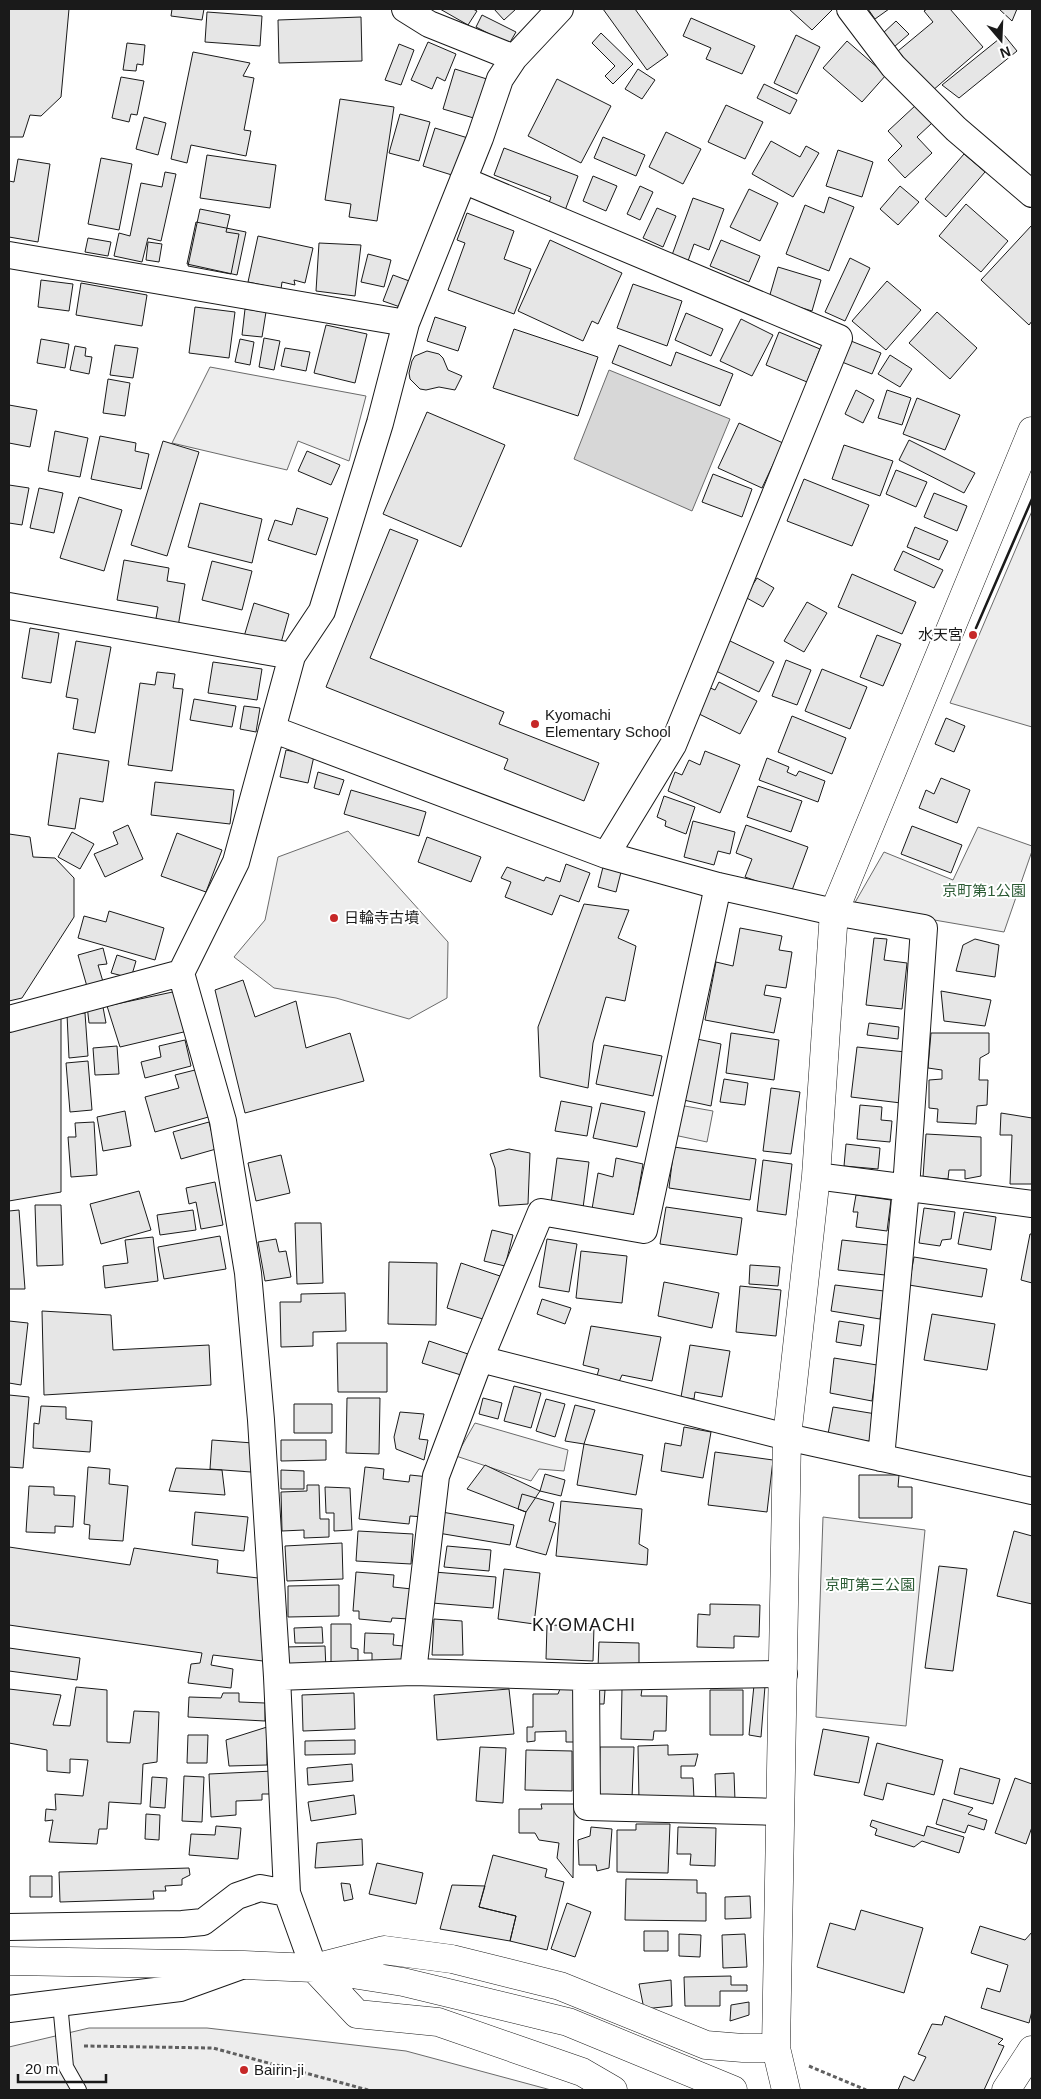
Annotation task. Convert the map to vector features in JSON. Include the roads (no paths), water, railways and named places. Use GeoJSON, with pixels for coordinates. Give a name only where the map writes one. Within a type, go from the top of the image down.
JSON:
{"type":"FeatureCollection","features":[{"type":"Feature","properties":{"kind":"street"},"geometry":{"type":"LineString","coordinates":[[405,9],[429,24],[514,58]]}},
{"type":"Feature","properties":{"kind":"street"},"geometry":{"type":"LineString","coordinates":[[560,9],[514,58],[500,79],[480,138],[406,323],[380,423],[322,610],[292,656],[236,862],[181,974],[223,1121],[248,1274],[261,1420],[277,1677],[287,1893],[314,1968],[357,2014],[438,2022],[582,2072],[612,2090]]}},
{"type":"Feature","properties":{"kind":"street"},"geometry":{"type":"LineString","coordinates":[[850,9],[893,66],[956,129],[1032,194]]}},
{"type":"Feature","properties":{"kind":"street"},"geometry":{"type":"LineString","coordinates":[[463,180],[839,338],[672,745],[606,855]]}},
{"type":"Feature","properties":{"kind":"street"},"geometry":{"type":"LineString","coordinates":[[9,255],[406,323]]}},
{"type":"Feature","properties":{"kind":"street"},"geometry":{"type":"LineString","coordinates":[[786,2090],[776,2048],[787,1437],[816,1176],[834,912],[1032,431]]}},
{"type":"Feature","properties":{"kind":"street"},"geometry":{"type":"LineString","coordinates":[[9,606],[292,656]]}},
{"type":"Feature","properties":{"kind":"street"},"geometry":{"type":"LineString","coordinates":[[272,729],[606,855],[718,886],[834,912],[924,928],[906,1188],[881,1458]]}},
{"type":"Feature","properties":{"kind":"street"},"geometry":{"type":"LineString","coordinates":[[412,1672],[436,1476],[480,1359],[541,1212],[644,1230],[718,886]]}},
{"type":"Feature","properties":{"kind":"street"},"geometry":{"type":"LineString","coordinates":[[9,1019],[181,974]]}},
{"type":"Feature","properties":{"kind":"street"},"geometry":{"type":"LineString","coordinates":[[816,1176],[1032,1204]]}},
{"type":"Feature","properties":{"kind":"street"},"geometry":{"type":"LineString","coordinates":[[480,1359],[787,1437],[1032,1491]]}},
{"type":"Feature","properties":{"kind":"street"},"geometry":{"type":"LineString","coordinates":[[277,1677],[412,1672],[586,1677],[784,1674]]}},
{"type":"Feature","properties":{"kind":"street"},"geometry":{"type":"LineString","coordinates":[[586,1677],[587,1807],[780,1812]]}},
{"type":"Feature","properties":{"kind":"street"},"geometry":{"type":"LineString","coordinates":[[9,1927],[203,1922],[237,1896],[260,1888],[287,1893]]}},
{"type":"Feature","properties":{"kind":"street"},"geometry":{"type":"LineString","coordinates":[[314,1968],[384,1950],[452,1959],[560,1986],[706,2045],[776,2048]]}},
{"type":"Feature","properties":{"kind":"street"},"geometry":{"type":"LineString","coordinates":[[9,1961],[314,1968],[403,1982],[568,2022],[733,2090]]}},
{"type":"Feature","properties":{"kind":"street"},"geometry":{"type":"LineString","coordinates":[[9,2009],[180,1988],[244,1965]]}},
{"type":"Feature","properties":{"kind":"street"},"geometry":{"type":"LineString","coordinates":[[1006,2090],[1032,2050]]}},
{"type":"Feature","properties":{"kind":"lane"},"geometry":{"type":"LineString","coordinates":[[60,2003],[66,2067],[79,2090]]}},
{"type":"Feature","properties":{"kind":"place","name":"水天宮"},"geometry":{"type":"Point","coordinates":[973,635]}},
{"type":"Feature","properties":{"kind":"place","name":"Kyomachi Elementary School"},"geometry":{"type":"Point","coordinates":[535,724]}},
{"type":"Feature","properties":{"kind":"place","name":"日輪寺古墳"},"geometry":{"type":"Point","coordinates":[334,918]}},
{"type":"Feature","properties":{"kind":"place","name":"Bairin-ji"},"geometry":{"type":"Point","coordinates":[244,2070]}},
{"type":"Feature","properties":{"kind":"district","name":"KYOMACHI"},"geometry":{"type":"Point","coordinates":[584,1625]}},
{"type":"Feature","properties":{"kind":"park label","name":"京町第1公園"},"geometry":{"type":"Point","coordinates":[984,891]}},
{"type":"Feature","properties":{"kind":"park label","name":"京町第三公園"},"geometry":{"type":"Point","coordinates":[870,1585]}}]}
